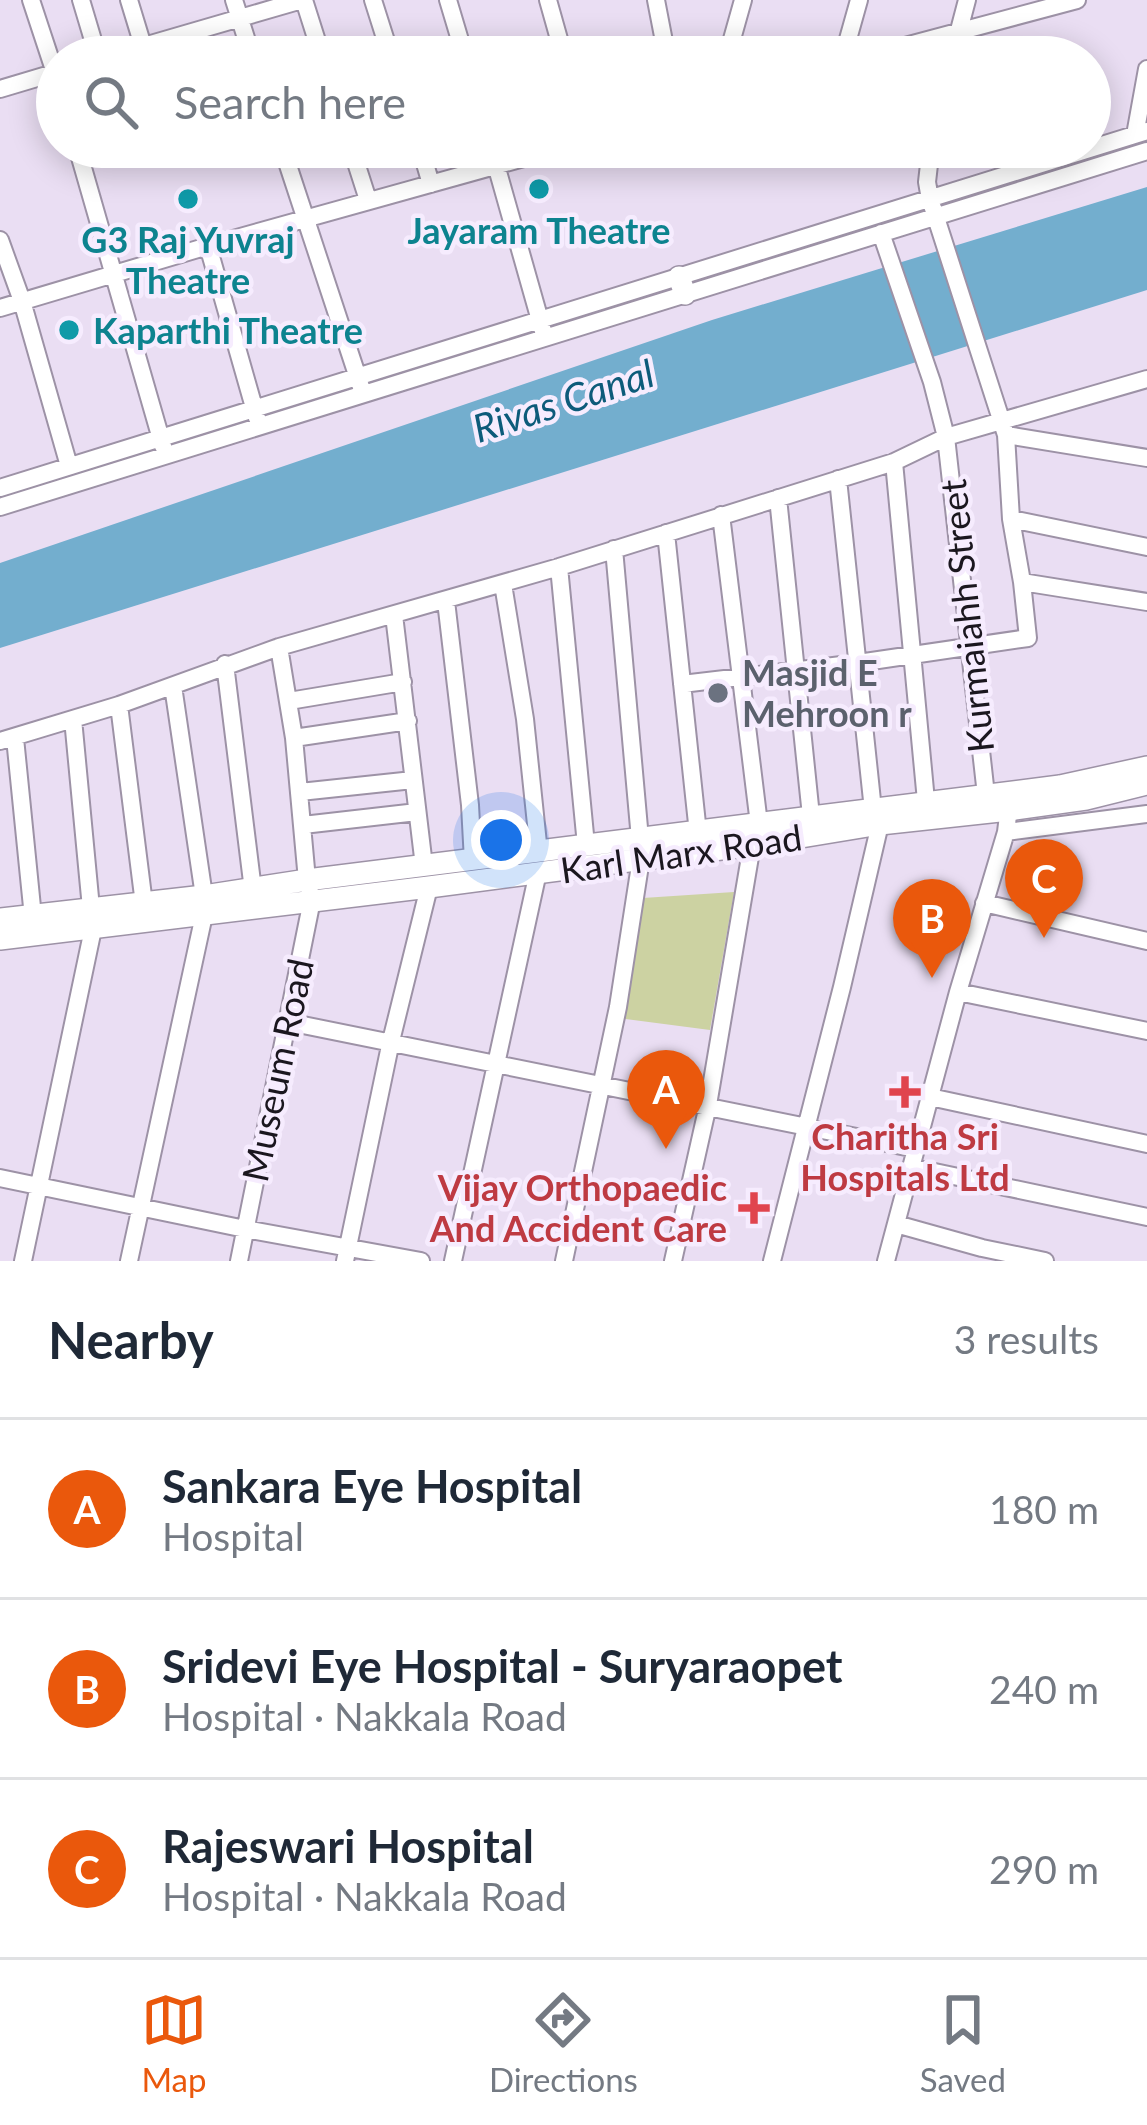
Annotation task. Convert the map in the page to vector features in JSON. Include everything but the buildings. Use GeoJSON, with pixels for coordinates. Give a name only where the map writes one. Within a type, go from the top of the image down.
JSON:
{"type":"FeatureCollection","features":[{"type":"Feature","properties":{"kind":"main road","name":"Karl Marx Road"},"geometry":{"type":"LineString","coordinates":[[1009,811],[1060,786],[1147,767]]}},
{"type":"Feature","properties":{"kind":"main road","name":"Karl Marx Road"},"geometry":{"type":"LineString","coordinates":[[427,876],[473,861],[539,862],[586,845],[640,849],[698,833],[755,834],[811,816],[1009,811],[1147,784]]}},
{"type":"Feature","properties":{"kind":"main road","name":"Karl Marx Road"},"geometry":{"type":"LineString","coordinates":[[0,939],[93,920],[876,817],[926,801],[986,795],[1009,811]]}},
{"type":"Feature","properties":{"kind":"main road","name":"Karl Marx Road"},"geometry":{"type":"LineString","coordinates":[[0,919],[93,920],[144,904],[204,906],[253,890],[310,890]]}},
{"type":"Feature","properties":{"kind":"street"},"geometry":{"type":"LineString","coordinates":[[31,0],[43,36]]}},
{"type":"Feature","properties":{"kind":"street"},"geometry":{"type":"LineString","coordinates":[[81,0],[94,36]]}},
{"type":"Feature","properties":{"kind":"street"},"geometry":{"type":"LineString","coordinates":[[129,0],[140,36]]}},
{"type":"Feature","properties":{"kind":"street"},"geometry":{"type":"LineString","coordinates":[[234,0],[245,36]]}},
{"type":"Feature","properties":{"kind":"street"},"geometry":{"type":"LineString","coordinates":[[179,36],[303,0],[315,36]]}},
{"type":"Feature","properties":{"kind":"street"},"geometry":{"type":"LineString","coordinates":[[374,0],[385,36]]}},
{"type":"Feature","properties":{"kind":"street"},"geometry":{"type":"LineString","coordinates":[[448,0],[459,36]]}},
{"type":"Feature","properties":{"kind":"street"},"geometry":{"type":"LineString","coordinates":[[548,0],[558,36]]}},
{"type":"Feature","properties":{"kind":"street"},"geometry":{"type":"LineString","coordinates":[[656,0],[663,36]]}},
{"type":"Feature","properties":{"kind":"street"},"geometry":{"type":"LineString","coordinates":[[733,36],[742,0]]}},
{"type":"Feature","properties":{"kind":"street"},"geometry":{"type":"LineString","coordinates":[[849,36],[860,0]]}},
{"type":"Feature","properties":{"kind":"street"},"geometry":{"type":"LineString","coordinates":[[957,36],[967,0]]}},
{"type":"Feature","properties":{"kind":"street"},"geometry":{"type":"LineString","coordinates":[[937,36],[1077,0]]}},
{"type":"Feature","properties":{"kind":"street"},"geometry":{"type":"LineString","coordinates":[[1111,144],[1141,133],[1147,69]]}},
{"type":"Feature","properties":{"kind":"street"},"geometry":{"type":"LineString","coordinates":[[0,89],[36,79]]}},
{"type":"Feature","properties":{"kind":"street"},"geometry":{"type":"LineString","coordinates":[[1111,161],[1147,151]]}},
{"type":"Feature","properties":{"kind":"street"},"geometry":{"type":"LineString","coordinates":[[82,168],[163,447]]}},
{"type":"Feature","properties":{"kind":"street"},"geometry":{"type":"LineString","coordinates":[[289,168],[360,385]]}},
{"type":"Feature","properties":{"kind":"street"},"geometry":{"type":"LineString","coordinates":[[358,168],[368,200]]}},
{"type":"Feature","properties":{"kind":"street"},"geometry":{"type":"LineString","coordinates":[[426,168],[431,184]]}},
{"type":"Feature","properties":{"kind":"street"},"geometry":{"type":"LineString","coordinates":[[0,308],[490,168]]}},
{"type":"Feature","properties":{"kind":"street"},"geometry":{"type":"LineString","coordinates":[[498,168],[542,329]]}},
{"type":"Feature","properties":{"kind":"street"},"geometry":{"type":"LineString","coordinates":[[682,684],[1028,638],[1004,428],[933,208],[929,168]]}},
{"type":"Feature","properties":{"kind":"street"},"geometry":{"type":"LineString","coordinates":[[682,286],[883,238],[933,208],[1044,168]]}},
{"type":"Feature","properties":{"kind":"street"},"geometry":{"type":"LineString","coordinates":[[0,507],[257,417],[933,208],[1083,168]]}},
{"type":"Feature","properties":{"kind":"street","name":"Kurmaiahh Street"},"geometry":{"type":"LineString","coordinates":[[883,238],[946,437],[986,795]]}},
{"type":"Feature","properties":{"kind":"street"},"geometry":{"type":"LineString","coordinates":[[0,240],[69,466]]}},
{"type":"Feature","properties":{"kind":"street"},"geometry":{"type":"LineString","coordinates":[[208,246],[257,417]]}},
{"type":"Feature","properties":{"kind":"street"},"geometry":{"type":"LineString","coordinates":[[33,917],[7,740],[278,647],[559,567],[894,462],[946,437],[1004,428],[1147,379]]}},
{"type":"Feature","properties":{"kind":"street"},"geometry":{"type":"LineString","coordinates":[[1004,428],[1147,458]]}},
{"type":"Feature","properties":{"kind":"street"},"geometry":{"type":"LineString","coordinates":[[0,488],[69,466],[163,447]]}},
{"type":"Feature","properties":{"kind":"street"},"geometry":{"type":"LineString","coordinates":[[894,462],[926,801]]}},
{"type":"Feature","properties":{"kind":"street"},"geometry":{"type":"LineString","coordinates":[[772,1261],[832,1025],[876,817],[838,479]]}},
{"type":"Feature","properties":{"kind":"street"},"geometry":{"type":"LineString","coordinates":[[778,498],[811,816]]}},
{"type":"Feature","properties":{"kind":"street"},"geometry":{"type":"LineString","coordinates":[[673,1261],[708,1105],[755,834],[742,678],[721,515]]}},
{"type":"Feature","properties":{"kind":"street"},"geometry":{"type":"LineString","coordinates":[[1011,519],[1147,547]]}},
{"type":"Feature","properties":{"kind":"street"},"geometry":{"type":"LineString","coordinates":[[666,533],[698,833]]}},
{"type":"Feature","properties":{"kind":"street"},"geometry":{"type":"LineString","coordinates":[[564,1261],[619,1007],[640,849],[614,550]]}},
{"type":"Feature","properties":{"kind":"street"},"geometry":{"type":"LineString","coordinates":[[559,567],[586,845]]}},
{"type":"Feature","properties":{"kind":"street"},"geometry":{"type":"LineString","coordinates":[[1022,582],[1147,602]]}},
{"type":"Feature","properties":{"kind":"street"},"geometry":{"type":"LineString","coordinates":[[453,1261],[539,862],[525,719],[503,584]]}},
{"type":"Feature","properties":{"kind":"street"},"geometry":{"type":"LineString","coordinates":[[446,601],[473,861]]}},
{"type":"Feature","properties":{"kind":"street"},"geometry":{"type":"LineString","coordinates":[[346,1254],[427,876],[394,616]]}},
{"type":"Feature","properties":{"kind":"street","name":"Museum Road"},"geometry":{"type":"LineString","coordinates":[[238,1261],[310,890],[294,738],[278,647]]}},
{"type":"Feature","properties":{"kind":"street"},"geometry":{"type":"LineString","coordinates":[[225,664],[253,890]]}},
{"type":"Feature","properties":{"kind":"street"},"geometry":{"type":"LineString","coordinates":[[289,701],[403,682]]}},
{"type":"Feature","properties":{"kind":"street"},"geometry":{"type":"LineString","coordinates":[[129,1261],[204,906],[173,686]]}},
{"type":"Feature","properties":{"kind":"street"},"geometry":{"type":"LineString","coordinates":[[119,705],[144,904]]}},
{"type":"Feature","properties":{"kind":"street"},"geometry":{"type":"LineString","coordinates":[[23,1261],[93,920],[73,719]]}},
{"type":"Feature","properties":{"kind":"street"},"geometry":{"type":"LineString","coordinates":[[294,738],[408,721]]}},
{"type":"Feature","properties":{"kind":"street"},"geometry":{"type":"LineString","coordinates":[[300,792],[413,780]]}},
{"type":"Feature","properties":{"kind":"street"},"geometry":{"type":"LineString","coordinates":[[886,1261],[1009,811],[1147,814]]}},
{"type":"Feature","properties":{"kind":"street"},"geometry":{"type":"LineString","coordinates":[[303,825],[417,812]]}},
{"type":"Feature","properties":{"kind":"street"},"geometry":{"type":"LineString","coordinates":[[985,903],[1147,941]]}},
{"type":"Feature","properties":{"kind":"street"},"geometry":{"type":"LineString","coordinates":[[958,992],[1147,1031]]}},
{"type":"Feature","properties":{"kind":"street"},"geometry":{"type":"LineString","coordinates":[[288,1022],[806,1125],[914,1158],[1147,1216]]}},
{"type":"Feature","properties":{"kind":"street"},"geometry":{"type":"LineString","coordinates":[[930,1097],[1147,1144]]}},
{"type":"Feature","properties":{"kind":"street"},"geometry":{"type":"LineString","coordinates":[[0,1178],[245,1228],[346,1254],[421,1261]]}},
{"type":"Feature","properties":{"kind":"street"},"geometry":{"type":"LineString","coordinates":[[896,1224],[1045,1261]]}},
{"type":"Feature","properties":{"kind":"green space"},"geometry":{"type":"Polygon","coordinates":[[[734,892],[710,1030],[618,1018],[643,898],[734,892]]]}},
{"type":"Feature","properties":{"kind":"water","name":"Rivas Canal"},"geometry":{"type":"Polygon","coordinates":[[[1147,187],[1147,290],[0,648],[0,563],[712,320],[1147,187]]]}},
{"type":"Feature","properties":{"kind":"place","name":"Jayaram Theatre"},"geometry":{"type":"Point","coordinates":[539,189]}},
{"type":"Feature","properties":{"kind":"place","name":"G3 Raj Yuvraj Theatre"},"geometry":{"type":"Point","coordinates":[188,199]}},
{"type":"Feature","properties":{"kind":"place","name":"Kaparthi Theatre"},"geometry":{"type":"Point","coordinates":[69,330]}},
{"type":"Feature","properties":{"kind":"place","name":"Masjid E Mehroon r"},"geometry":{"type":"Point","coordinates":[718,693]}},
{"type":"Feature","properties":{"kind":"place","name":"Rajeswari Hospital"},"geometry":{"type":"Point","coordinates":[1044,938]}},
{"type":"Feature","properties":{"kind":"place","name":"Sridevi Eye Hospital - Suryaraopet"},"geometry":{"type":"Point","coordinates":[932,978]}},
{"type":"Feature","properties":{"kind":"place","name":"Charitha Sri Hospitals Ltd"},"geometry":{"type":"Point","coordinates":[905,1092]}},
{"type":"Feature","properties":{"kind":"place","name":"Sankara Eye Hospital"},"geometry":{"type":"Point","coordinates":[666,1149]}},
{"type":"Feature","properties":{"kind":"place","name":"Vijay Orthopaedic And Accident Care"},"geometry":{"type":"Point","coordinates":[754,1208]}}]}
